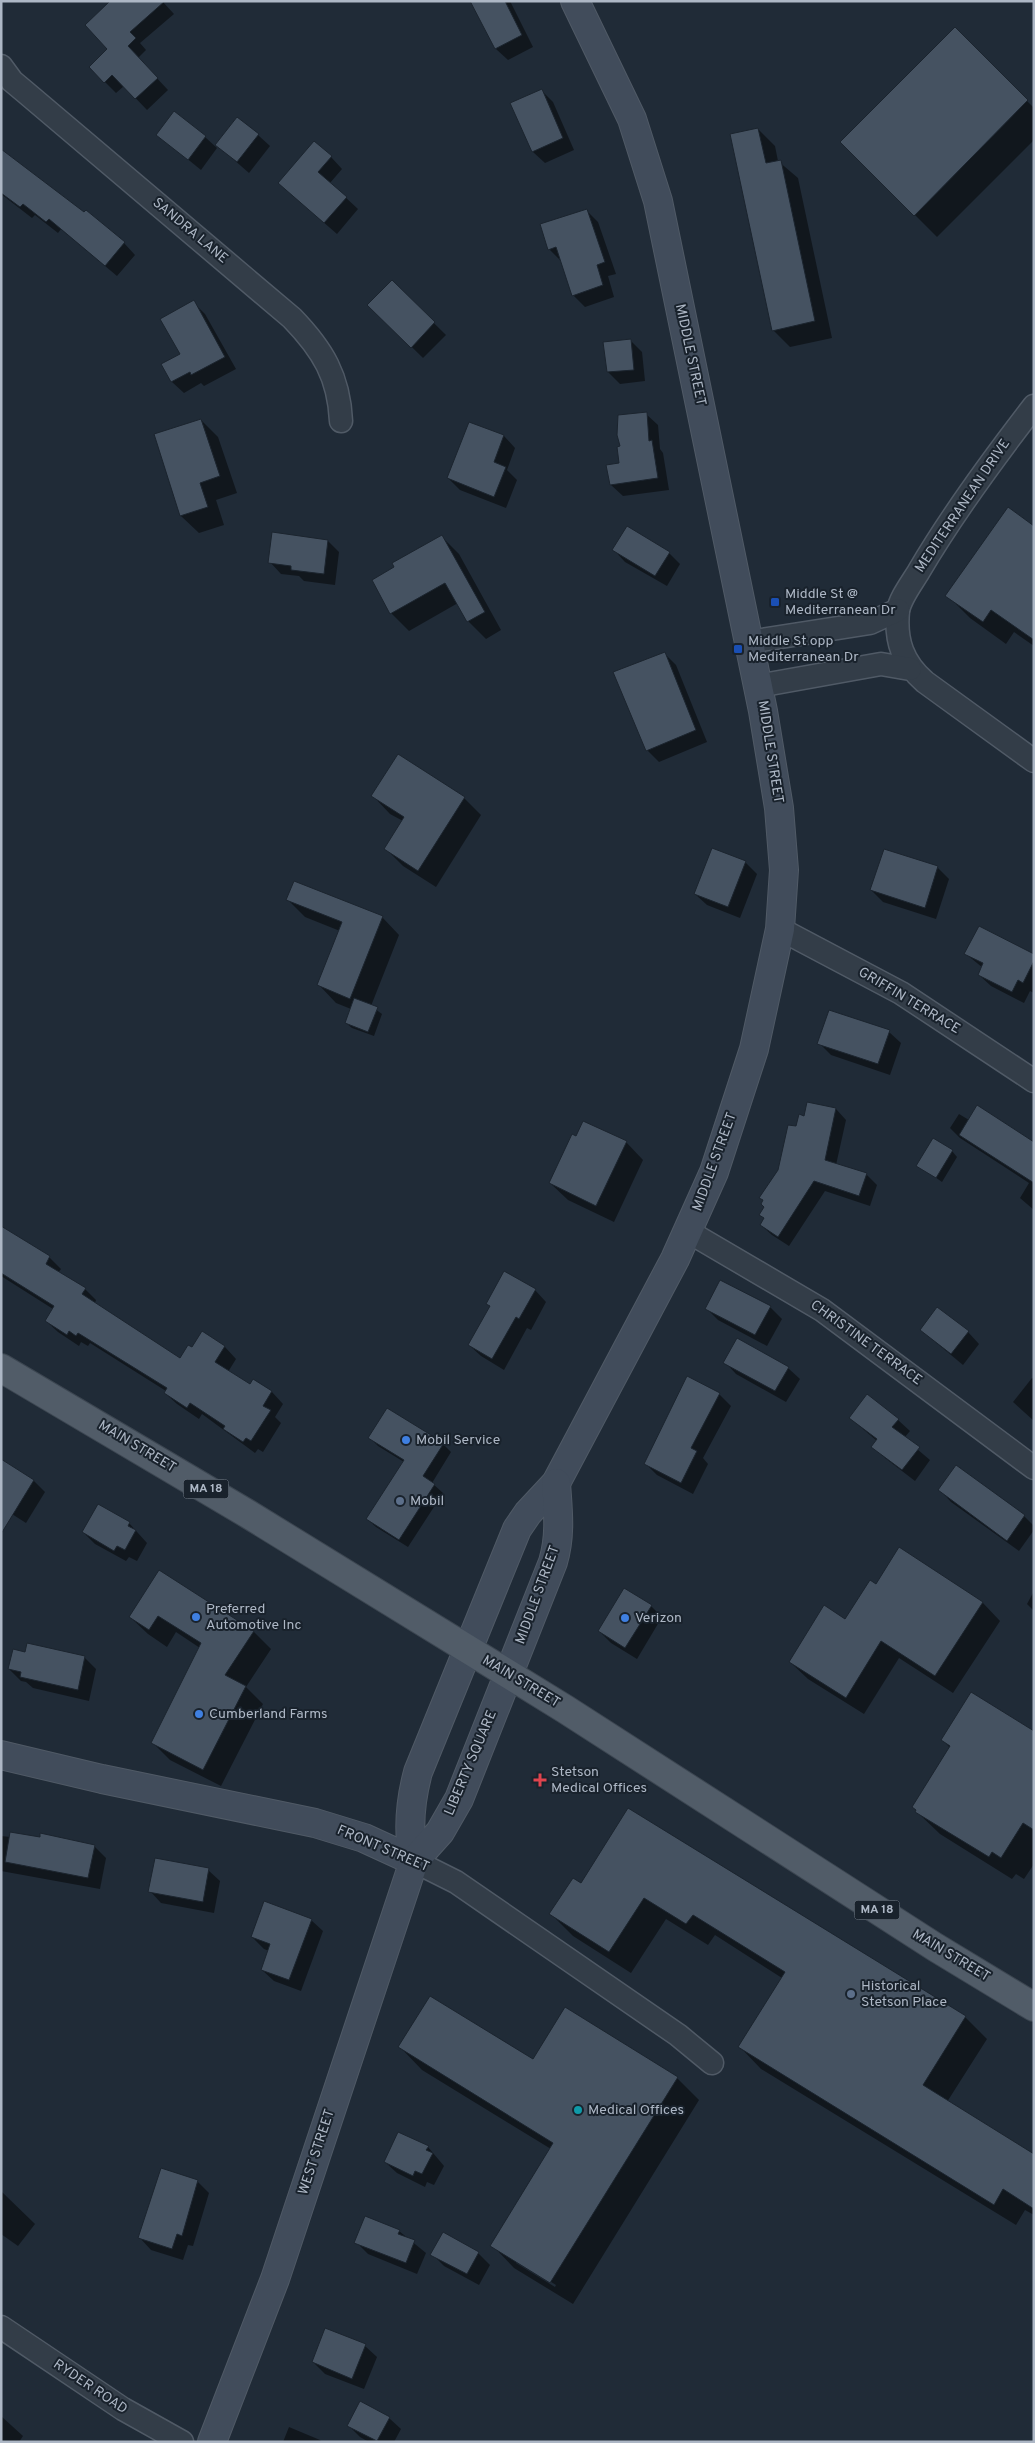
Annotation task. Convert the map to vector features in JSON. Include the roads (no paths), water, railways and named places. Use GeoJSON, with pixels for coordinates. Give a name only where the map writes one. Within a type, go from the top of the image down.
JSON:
{"type":"FeatureCollection","features":[{"type":"Feature","properties":{"kind":"main road","name":"MIDDLE STREET"},"geometry":{"type":"LineString","coordinates":[[467,1649],[517,1529],[528,1513],[556,1483],[689,1232],[714,1172],[754,1049],[780,929],[784,870],[779,808],[750,642],[658,201],[632,119],[575,1]]}},
{"type":"Feature","properties":{"kind":"main road","name":"MAIN STREET"},"geometry":{"type":"LineString","coordinates":[[1,1368],[248,1514],[508,1674],[935,1947],[1034,2006]]}},
{"type":"Feature","properties":{"kind":"main road","name":"MIDDLE STREET"},"geometry":{"type":"LineString","coordinates":[[508,1674],[558,1544],[560,1525],[556,1483]]}},
{"type":"Feature","properties":{"kind":"main road"},"geometry":{"type":"LineString","coordinates":[[414,1860],[409,1827],[413,1791],[418,1772],[467,1649]]}},
{"type":"Feature","properties":{"kind":"main road","name":"LIBERTY SQUARE"},"geometry":{"type":"LineString","coordinates":[[414,1860],[440,1832],[459,1800],[508,1674]]}},
{"type":"Feature","properties":{"kind":"main road","name":"FRONT STREET"},"geometry":{"type":"LineString","coordinates":[[1,1755],[102,1779],[323,1825],[364,1838],[414,1860]]}},
{"type":"Feature","properties":{"kind":"main road","name":"WEST STREET"},"geometry":{"type":"LineString","coordinates":[[212,2442],[275,2279],[414,1860]]}},
{"type":"Feature","properties":{"kind":"street","name":"SANDRA LANE"},"geometry":{"type":"LineString","coordinates":[[1,66],[24,91],[303,329],[325,360],[336,382],[340,399],[341,421]]}},
{"type":"Feature","properties":{"kind":"street","name":"MEDITERRANEAN DRIVE"},"geometry":{"type":"LineString","coordinates":[[1034,406],[1000,450],[933,548],[907,591],[898,610],[899,642],[910,669],[925,682],[1034,761]]}},
{"type":"Feature","properties":{"kind":"street"},"geometry":{"type":"LineString","coordinates":[[750,642],[870,623],[898,610]]}},
{"type":"Feature","properties":{"kind":"street"},"geometry":{"type":"LineString","coordinates":[[758,686],[880,664],[910,669]]}},
{"type":"Feature","properties":{"kind":"street","name":"GRIFFIN TERRACE"},"geometry":{"type":"LineString","coordinates":[[780,929],[901,993],[1034,1081]]}},
{"type":"Feature","properties":{"kind":"street","name":"CHRISTINE TERRACE"},"geometry":{"type":"LineString","coordinates":[[689,1232],[822,1310],[1034,1468]]}},
{"type":"Feature","properties":{"kind":"street","name":"FRONT STREET"},"geometry":{"type":"LineString","coordinates":[[414,1860],[456,1882],[678,2034],[712,2063]]}},
{"type":"Feature","properties":{"kind":"street","name":"RYDER ROAD"},"geometry":{"type":"LineString","coordinates":[[1,2327],[123,2409],[182,2442]]}},
{"type":"Feature","properties":{"kind":"place","name":"Middle St @ Mediterranean Dr"},"geometry":{"type":"Point","coordinates":[775,602]}},
{"type":"Feature","properties":{"kind":"place","name":"Middle St opp Mediterranean Dr"},"geometry":{"type":"Point","coordinates":[738,649]}},
{"type":"Feature","properties":{"kind":"place","name":"Mobil Service"},"geometry":{"type":"Point","coordinates":[406,1440]}},
{"type":"Feature","properties":{"kind":"place","name":"Mobil"},"geometry":{"type":"Point","coordinates":[400,1501]}},
{"type":"Feature","properties":{"kind":"place","name":"Preferred Automotive Inc"},"geometry":{"type":"Point","coordinates":[196,1617]}},
{"type":"Feature","properties":{"kind":"place","name":"Verizon"},"geometry":{"type":"Point","coordinates":[625,1618]}},
{"type":"Feature","properties":{"kind":"place","name":"Cumberland Farms"},"geometry":{"type":"Point","coordinates":[199,1714]}},
{"type":"Feature","properties":{"kind":"place","name":"Stetson Medical Offices"},"geometry":{"type":"Point","coordinates":[540,1780]}},
{"type":"Feature","properties":{"kind":"place","name":"Historical Stetson Place"},"geometry":{"type":"Point","coordinates":[851,1994]}},
{"type":"Feature","properties":{"kind":"place","name":"Medical Offices"},"geometry":{"type":"Point","coordinates":[578,2110]}}]}
